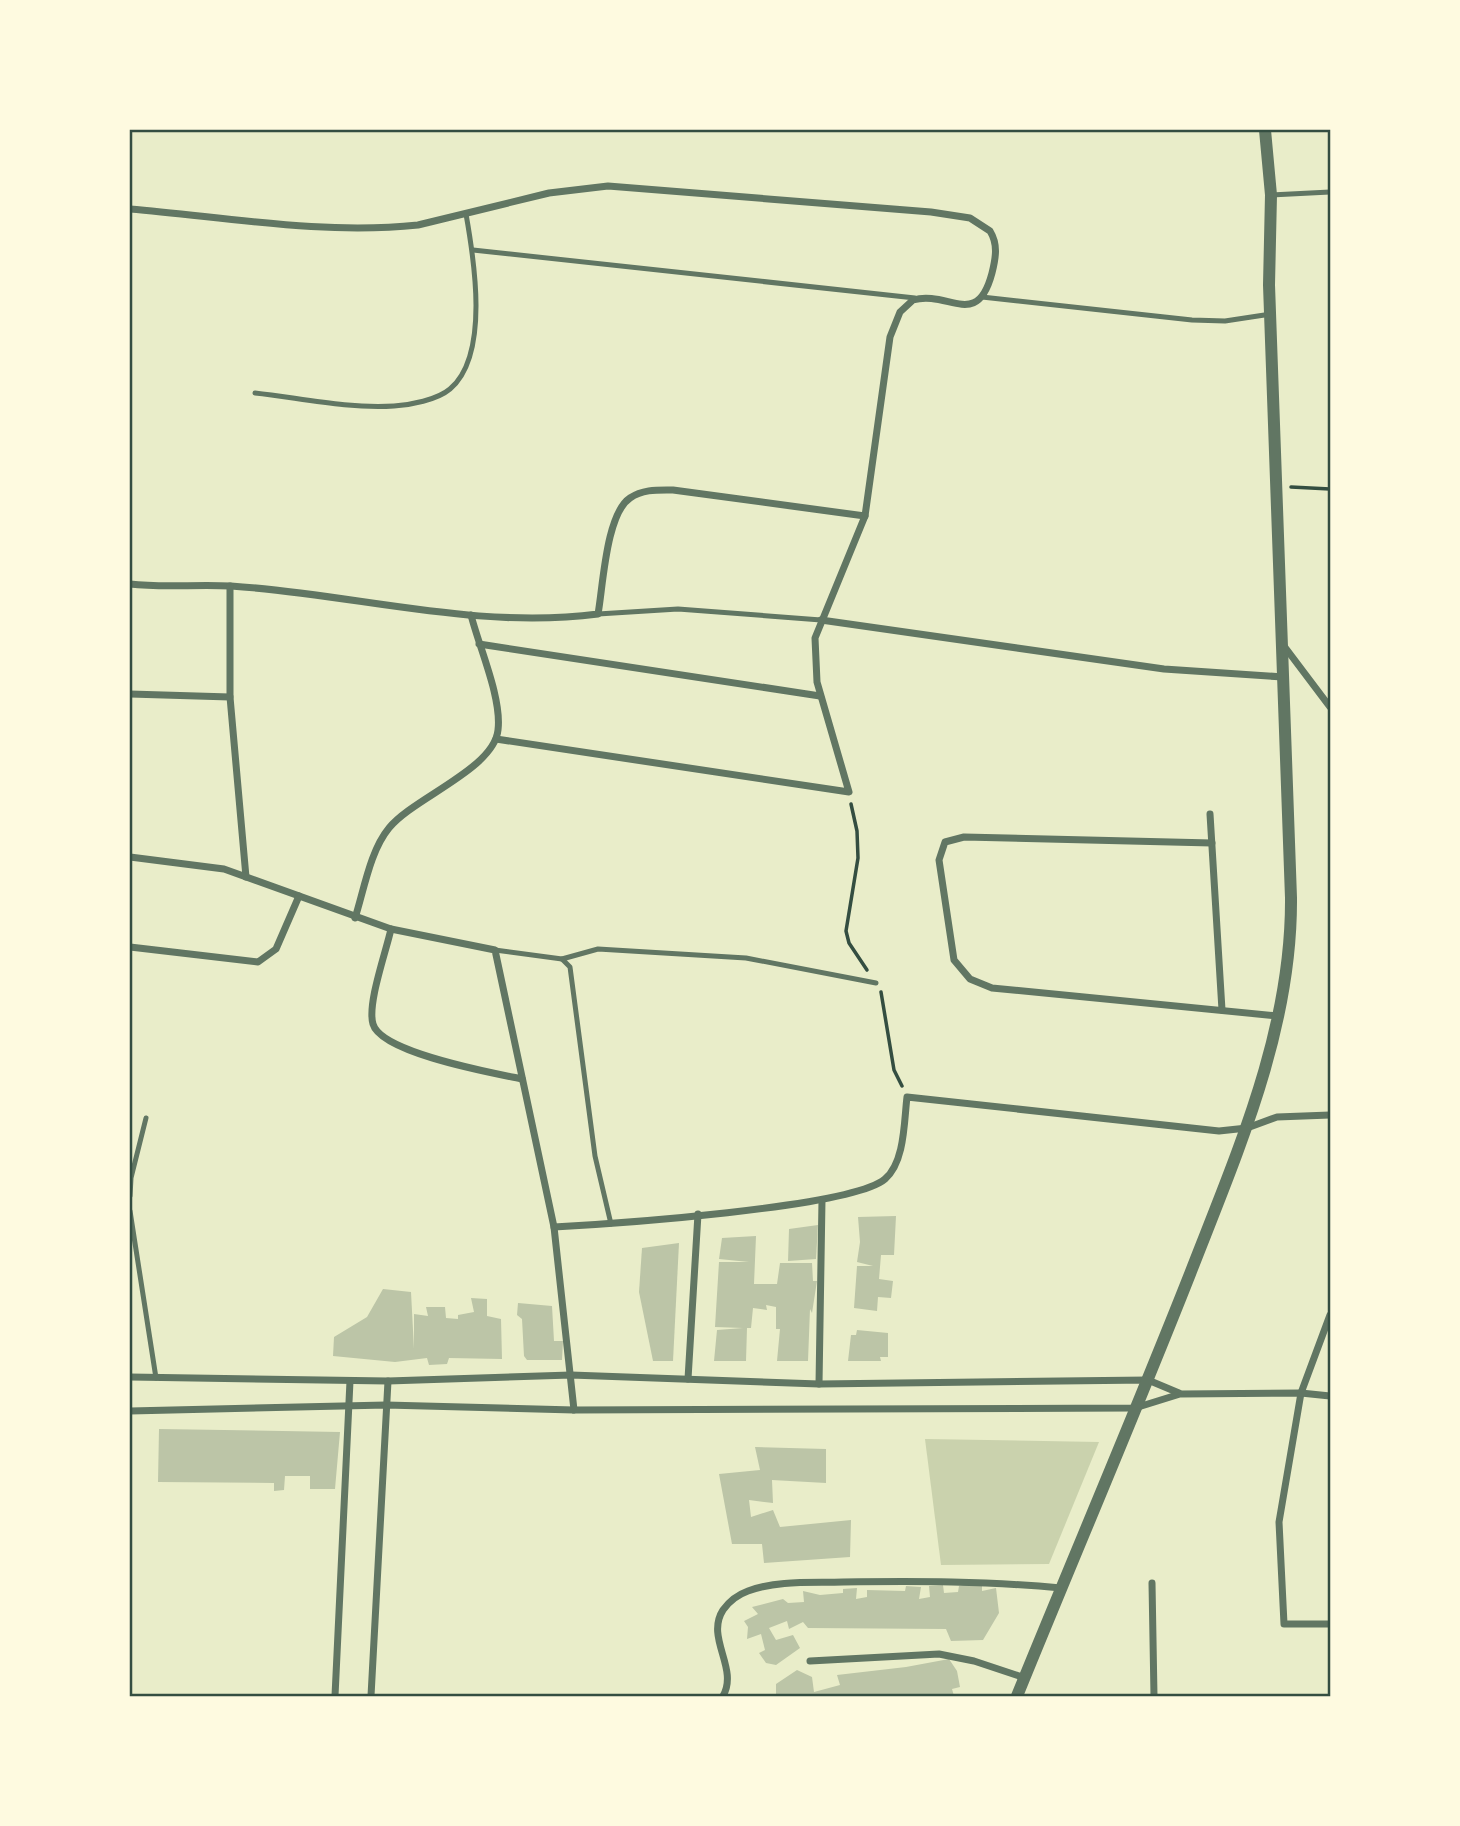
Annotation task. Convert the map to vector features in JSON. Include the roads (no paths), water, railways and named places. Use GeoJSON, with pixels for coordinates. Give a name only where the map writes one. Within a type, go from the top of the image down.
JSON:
{"type":"FeatureCollection","features":[{"type":"Feature","properties":{"kind":"street"},"geometry":{"type":"LineString","coordinates":[[1017,1696],[1148,1380],[1247,1129],[1287,974],[1291,929],[1278,486],[1270,314],[1271,195],[1265,130]]}},
{"type":"Feature","properties":{"kind":"street"},"geometry":{"type":"LineString","coordinates":[[130,209],[344,228],[418,225],[569,189],[626,185],[957,215],[979,222],[995,239],[993,269],[982,297],[974,303],[964,305],[919,299],[900,312],[890,337],[865,516],[821,620],[814,649],[820,696],[849,792],[496,739]]}},
{"type":"Feature","properties":{"kind":"street"},"geometry":{"type":"LineString","coordinates":[[130,584],[230,586],[471,615],[548,620],[598,614],[614,524],[624,503],[640,493],[673,490],[865,516]]}},
{"type":"Feature","properties":{"kind":"street"},"geometry":{"type":"LineString","coordinates":[[230,586],[230,697],[246,877]]}},
{"type":"Feature","properties":{"kind":"street"},"geometry":{"type":"LineString","coordinates":[[355,918],[378,845],[389,827],[468,768],[496,739],[499,720],[471,615]]}},
{"type":"Feature","properties":{"kind":"street"},"geometry":{"type":"LineString","coordinates":[[821,620],[1164,669],[1283,677]]}},
{"type":"Feature","properties":{"kind":"street"},"geometry":{"type":"LineString","coordinates":[[479,644],[820,696]]}},
{"type":"Feature","properties":{"kind":"street"},"geometry":{"type":"LineString","coordinates":[[1282,644],[1331,707]]}},
{"type":"Feature","properties":{"kind":"street"},"geometry":{"type":"LineString","coordinates":[[130,694],[230,697]]}},
{"type":"Feature","properties":{"kind":"street"},"geometry":{"type":"LineString","coordinates":[[1210,814],[1222,1010]]}},
{"type":"Feature","properties":{"kind":"street"},"geometry":{"type":"LineString","coordinates":[[1212,843],[964,837],[946,842],[939,860],[954,960],[970,979],[992,988],[1278,1016]]}},
{"type":"Feature","properties":{"kind":"street"},"geometry":{"type":"LineString","coordinates":[[130,857],[224,869],[390,929],[495,950],[554,1227],[574,1410]]}},
{"type":"Feature","properties":{"kind":"street"},"geometry":{"type":"LineString","coordinates":[[130,947],[258,962],[276,949],[299,896]]}},
{"type":"Feature","properties":{"kind":"street"},"geometry":{"type":"LineString","coordinates":[[390,929],[372,1015],[379,1037],[389,1044],[443,1060],[522,1079]]}},
{"type":"Feature","properties":{"kind":"street"},"geometry":{"type":"LineString","coordinates":[[554,1227],[611,1224],[822,1200],[885,1179],[895,1165],[907,1097],[1219,1130],[1247,1129],[1277,1117],[1331,1115]]}},
{"type":"Feature","properties":{"kind":"street"},"geometry":{"type":"LineString","coordinates":[[819,1384],[822,1200]]}},
{"type":"Feature","properties":{"kind":"street"},"geometry":{"type":"LineString","coordinates":[[688,1379],[698,1214]]}},
{"type":"Feature","properties":{"kind":"street"},"geometry":{"type":"LineString","coordinates":[[1331,1315],[1301,1393],[1279,1522],[1284,1624],[1331,1624]]}},
{"type":"Feature","properties":{"kind":"street"},"geometry":{"type":"LineString","coordinates":[[130,1377],[388,1381],[571,1375],[819,1384],[1148,1380],[1180,1394]]}},
{"type":"Feature","properties":{"kind":"street"},"geometry":{"type":"LineString","coordinates":[[335,1696],[350,1381]]}},
{"type":"Feature","properties":{"kind":"street"},"geometry":{"type":"LineString","coordinates":[[371,1696],[388,1381]]}},
{"type":"Feature","properties":{"kind":"street"},"geometry":{"type":"LineString","coordinates":[[130,1411],[386,1405],[574,1410],[1135,1408],[1180,1394],[1301,1393],[1331,1396]]}},
{"type":"Feature","properties":{"kind":"street"},"geometry":{"type":"LineString","coordinates":[[723,1696],[727,1688],[728,1673],[717,1633],[721,1614],[732,1599],[748,1591],[777,1584],[942,1580],[1061,1588]]}},
{"type":"Feature","properties":{"kind":"street"},"geometry":{"type":"LineString","coordinates":[[1152,1583],[1154,1696]]}},
{"type":"Feature","properties":{"kind":"street"},"geometry":{"type":"LineString","coordinates":[[810,1661],[939,1654],[1025,1678]]}},
{"type":"Feature","properties":{"kind":"lane"},"geometry":{"type":"LineString","coordinates":[[1271,195],[1331,192]]}},
{"type":"Feature","properties":{"kind":"lane"},"geometry":{"type":"LineString","coordinates":[[255,393],[395,406],[423,401],[449,389],[465,368],[475,326],[477,293],[466,214]]}},
{"type":"Feature","properties":{"kind":"lane"},"geometry":{"type":"LineString","coordinates":[[473,250],[919,299]]}},
{"type":"Feature","properties":{"kind":"lane"},"geometry":{"type":"LineString","coordinates":[[982,297],[1192,320],[1225,321],[1270,314]]}},
{"type":"Feature","properties":{"kind":"lane"},"geometry":{"type":"LineString","coordinates":[[598,614],[678,609],[821,620]]}},
{"type":"Feature","properties":{"kind":"lane"},"geometry":{"type":"LineString","coordinates":[[495,950],[562,959],[598,949],[733,957],[876,983]]}},
{"type":"Feature","properties":{"kind":"lane"},"geometry":{"type":"LineString","coordinates":[[562,959],[570,967],[574,980],[579,1044],[595,1156],[611,1224]]}},
{"type":"Feature","properties":{"kind":"lane"},"geometry":{"type":"LineString","coordinates":[[130,1196],[131,1178],[146,1118]]}},
{"type":"Feature","properties":{"kind":"lane"},"geometry":{"type":"LineString","coordinates":[[130,1211],[156,1378]]}}]}
